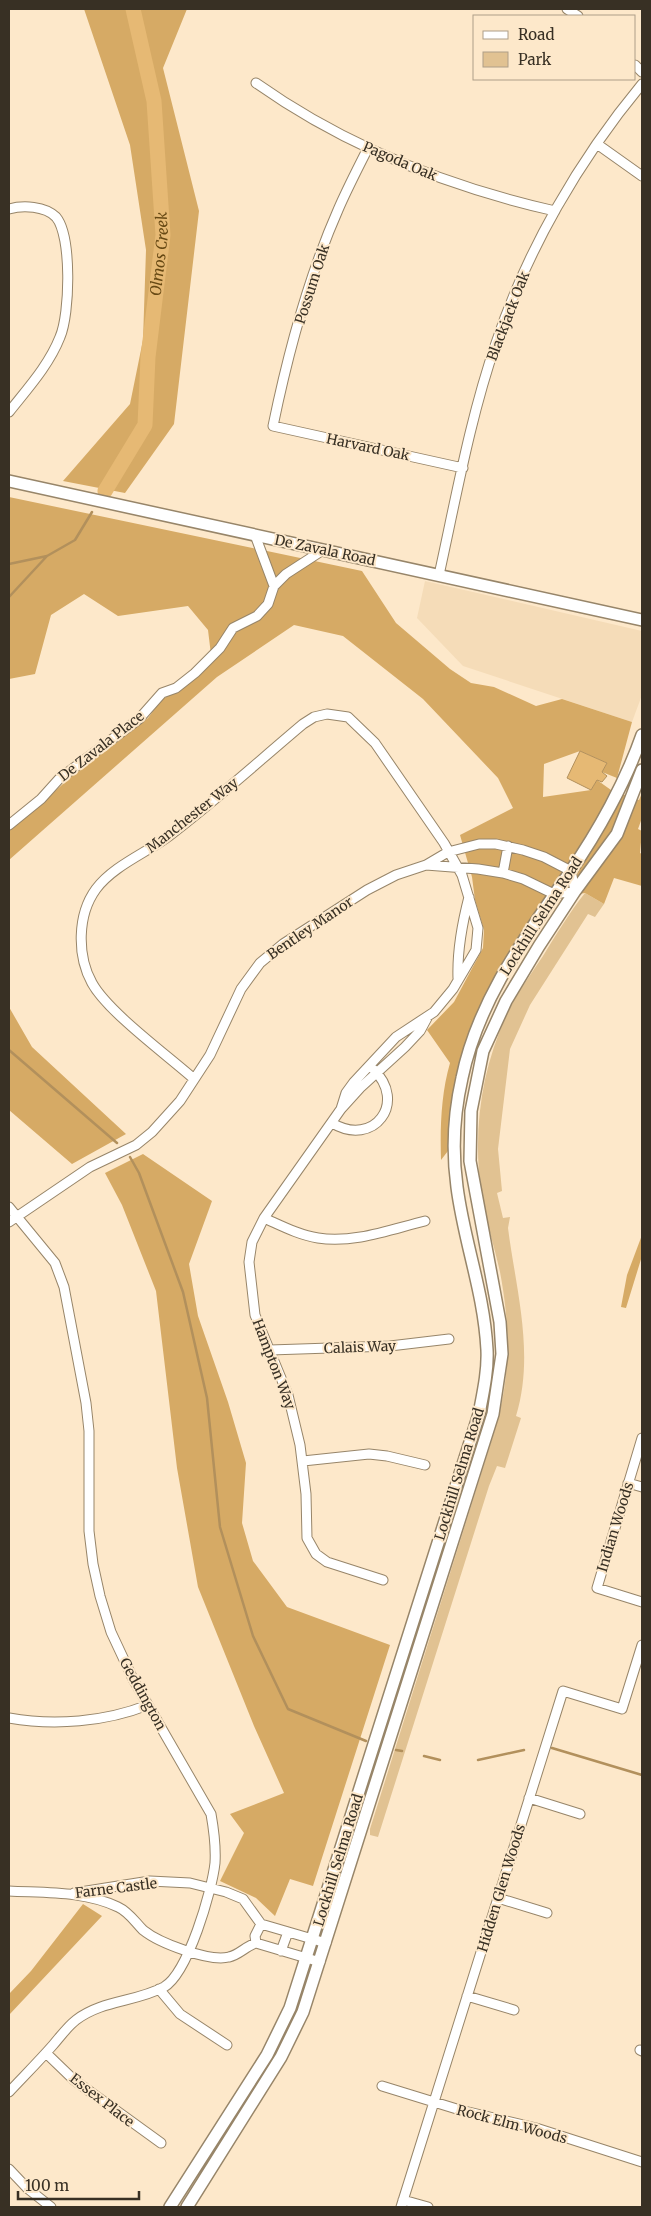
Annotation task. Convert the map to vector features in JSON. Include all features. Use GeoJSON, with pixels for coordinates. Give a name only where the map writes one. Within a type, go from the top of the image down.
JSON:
{"type":"FeatureCollection","features":[{"type":"Feature","properties":{"kind":"main road","name":"De Zavala Road"},"geometry":{"type":"LineString","coordinates":[[9,481],[642,620]]}},
{"type":"Feature","properties":{"kind":"main road","name":"Lockhill Selma Road"},"geometry":{"type":"LineString","coordinates":[[170,2207],[282,2028],[307,1959],[479,1414],[488,1353],[480,1287],[457,1187],[455,1131],[461,1080],[467,1054],[486,1007],[527,933],[571,871],[618,793],[642,735]]}},
{"type":"Feature","properties":{"kind":"main road","name":"Lockhill Selma Road"},"geometry":{"type":"LineString","coordinates":[[187,2207],[295,2031],[320,1962],[493,1414],[502,1354],[494,1284],[473,1186],[469,1138],[476,1083],[483,1052],[506,1001],[575,891],[617,834],[642,770]]}},
{"type":"Feature","properties":{"kind":"street","name":"Pagoda Oak"},"geometry":{"type":"LineString","coordinates":[[256,83],[315,120],[368,148],[424,172],[516,202],[555,211]]}},
{"type":"Feature","properties":{"kind":"street","name":"Blackjack Oak"},"geometry":{"type":"LineString","coordinates":[[439,575],[463,468],[496,342],[526,268],[555,211],[597,144],[642,84]]}},
{"type":"Feature","properties":{"kind":"street"},"geometry":{"type":"LineString","coordinates":[[597,144],[642,176]]}},
{"type":"Feature","properties":{"kind":"street","name":"Possum Oak"},"geometry":{"type":"LineString","coordinates":[[273,426],[283,377],[309,287],[338,209],[368,148]]}},
{"type":"Feature","properties":{"kind":"street"},"geometry":{"type":"LineString","coordinates":[[9,209],[34,208],[48,211],[55,216],[63,230],[68,288],[65,323],[57,346],[42,371],[9,412]]}},
{"type":"Feature","properties":{"kind":"street","name":"Harvard Oak"},"geometry":{"type":"LineString","coordinates":[[273,426],[463,468]]}},
{"type":"Feature","properties":{"kind":"street"},"geometry":{"type":"LineString","coordinates":[[255,535],[274,586]]}},
{"type":"Feature","properties":{"kind":"street","name":"De Zavala Place"},"geometry":{"type":"LineString","coordinates":[[9,825],[41,799],[59,779],[139,719],[162,693],[176,688],[194,673],[220,648],[233,628],[257,616],[268,604],[274,586],[286,574],[322,550]]}},
{"type":"Feature","properties":{"kind":"street","name":"Manchester Way"},"geometry":{"type":"LineString","coordinates":[[194,1079],[114,1009],[92,984],[82,957],[82,923],[94,890],[105,878],[169,836],[303,724],[314,717],[326,714],[348,717],[375,743],[448,852]]}},
{"type":"Feature","properties":{"kind":"street","name":"Bentley Manor"},"geometry":{"type":"LineString","coordinates":[[9,1222],[90,1167],[144,1139],[180,1101],[222,1034],[241,989],[260,963],[284,944],[367,890],[396,876],[426,865],[448,852],[480,844],[508,846],[544,857],[571,871]]}},
{"type":"Feature","properties":{"kind":"street"},"geometry":{"type":"LineString","coordinates":[[503,873],[508,846]]}},
{"type":"Feature","properties":{"kind":"street","name":"Hampton Way"},"geometry":{"type":"LineString","coordinates":[[383,1580],[327,1562],[311,1547],[306,1528],[303,1462],[288,1395],[255,1315],[249,1281],[249,1262],[252,1242],[264,1218],[341,1109],[420,1031],[428,1017],[443,1001],[469,963],[478,939],[477,918],[458,867],[448,852]]}},
{"type":"Feature","properties":{"kind":"street","name":"Bentley Manor"},"geometry":{"type":"LineString","coordinates":[[426,865],[503,873],[522,879],[554,894]]}},
{"type":"Feature","properties":{"kind":"street"},"geometry":{"type":"LineString","coordinates":[[554,894],[575,891],[571,871]]}},
{"type":"Feature","properties":{"kind":"street"},"geometry":{"type":"LineString","coordinates":[[458,978],[461,931],[470,898]]}},
{"type":"Feature","properties":{"kind":"street","name":"Hampton Way"},"geometry":{"type":"LineString","coordinates":[[341,1109],[346,1093],[396,1037],[428,1017]]}},
{"type":"Feature","properties":{"kind":"street"},"geometry":{"type":"LineString","coordinates":[[332,1123],[342,1129],[361,1131],[381,1119],[386,1107],[388,1091],[378,1073],[370,1065]]}},
{"type":"Feature","properties":{"kind":"street","name":"Geddington"},"geometry":{"type":"LineString","coordinates":[[9,1207],[55,1262],[64,1287],[82,1369],[87,1413],[89,1531],[95,1573],[111,1632],[148,1706],[212,1814],[215,1838],[215,1864],[210,1888],[189,1950],[174,1980],[159,1989],[94,2009],[76,2020],[9,2092]]}},
{"type":"Feature","properties":{"kind":"street"},"geometry":{"type":"LineString","coordinates":[[264,1218],[295,1232],[329,1240],[356,1237],[425,1222]]}},
{"type":"Feature","properties":{"kind":"street"},"geometry":{"type":"LineString","coordinates":[[480,1287],[494,1284]]}},
{"type":"Feature","properties":{"kind":"street","name":"Calais Way"},"geometry":{"type":"LineString","coordinates":[[270,1350],[390,1346],[449,1340]]}},
{"type":"Feature","properties":{"kind":"street","name":"Indian Woods"},"geometry":{"type":"LineString","coordinates":[[642,1438],[597,1588],[642,1602]]}},
{"type":"Feature","properties":{"kind":"street"},"geometry":{"type":"LineString","coordinates":[[303,1462],[369,1454],[387,1456],[425,1465]]}},
{"type":"Feature","properties":{"kind":"street"},"geometry":{"type":"LineString","coordinates":[[628,1483],[642,1487]]}},
{"type":"Feature","properties":{"kind":"street"},"geometry":{"type":"LineString","coordinates":[[423,1591],[436,1595]]}},
{"type":"Feature","properties":{"kind":"street","name":"Hidden Glen Woods"},"geometry":{"type":"LineString","coordinates":[[402,2204],[564,1691],[622,1709],[642,1644]]}},
{"type":"Feature","properties":{"kind":"street"},"geometry":{"type":"LineString","coordinates":[[9,1718],[48,1722],[101,1719],[127,1714],[148,1706]]}},
{"type":"Feature","properties":{"kind":"street"},"geometry":{"type":"LineString","coordinates":[[361,1786],[374,1790]]}},
{"type":"Feature","properties":{"kind":"street"},"geometry":{"type":"LineString","coordinates":[[529,1798],[580,1814]]}},
{"type":"Feature","properties":{"kind":"street","name":"Farne Castle"},"geometry":{"type":"LineString","coordinates":[[68,1894],[150,1881],[190,1883],[242,1899],[261,1924]]}},
{"type":"Feature","properties":{"kind":"street","name":"Farne Castle"},"geometry":{"type":"LineString","coordinates":[[9,1891],[68,1894],[119,1907],[144,1930],[161,1940],[219,1959],[231,1957],[256,1943]]}},
{"type":"Feature","properties":{"kind":"street"},"geometry":{"type":"LineString","coordinates":[[498,1898],[547,1913]]}},
{"type":"Feature","properties":{"kind":"street"},"geometry":{"type":"LineString","coordinates":[[320,1962],[256,1943],[255,1936],[261,1924],[326,1943]]}},
{"type":"Feature","properties":{"kind":"street"},"geometry":{"type":"LineString","coordinates":[[281,1950],[288,1932]]}},
{"type":"Feature","properties":{"kind":"street"},"geometry":{"type":"LineString","coordinates":[[159,1989],[180,2014],[227,2045]]}},
{"type":"Feature","properties":{"kind":"street"},"geometry":{"type":"LineString","coordinates":[[467,1996],[514,2010]]}},
{"type":"Feature","properties":{"kind":"street","name":"Essex Place"},"geometry":{"type":"LineString","coordinates":[[46,2053],[96,2097],[161,2143]]}},
{"type":"Feature","properties":{"kind":"street","name":"Rock Elm Woods"},"geometry":{"type":"LineString","coordinates":[[382,2086],[434,2102],[536,2128],[642,2162]]}},
{"type":"Feature","properties":{"kind":"street"},"geometry":{"type":"LineString","coordinates":[[244,2091],[255,2098]]}},
{"type":"Feature","properties":{"kind":"street"},"geometry":{"type":"LineString","coordinates":[[9,2169],[27,2188],[51,2207]]}},
{"type":"Feature","properties":{"kind":"street"},"geometry":{"type":"LineString","coordinates":[[402,2204],[428,2207]]}},
{"type":"Feature","properties":{"kind":"shaded area"},"geometry":{"type":"Polygon","coordinates":[[[84,9],[187,9],[163,68],[199,211],[174,424],[125,493],[63,481],[130,404],[143,340],[146,250],[130,145],[84,9]]]}},
{"type":"Feature","properties":{"kind":"shaded area"},"geometry":{"type":"Polygon","coordinates":[[[9,497],[362,571],[396,623],[450,669],[471,683],[494,687],[536,706],[562,699],[632,722],[617,778],[602,772],[607,763],[580,751],[544,764],[543,797],[591,790],[597,780],[611,790],[639,800],[642,793],[642,818],[638,829],[642,831],[640,853],[642,854],[642,886],[614,878],[604,904],[585,893],[544,900],[488,993],[451,1147],[441,1160],[442,1111],[450,1063],[427,1030],[454,1002],[483,948],[484,930],[460,835],[513,808],[498,778],[423,699],[343,636],[294,625],[217,677],[9,860],[9,829],[24,819],[73,775],[148,718],[162,699],[175,693],[212,663],[208,630],[188,606],[118,616],[84,594],[51,615],[35,674],[9,679],[9,497]]]}},
{"type":"Feature","properties":{"kind":"shaded area"},"geometry":{"type":"Polygon","coordinates":[[[425,581],[642,631],[642,695],[632,722],[463,666],[417,618],[425,581]]]}},
{"type":"Feature","properties":{"kind":"shaded area"},"geometry":{"type":"Polygon","coordinates":[[[580,751],[607,763],[602,772],[607,776],[602,782],[597,780],[591,790],[567,778],[580,751]]]}},
{"type":"Feature","properties":{"kind":"shaded area"},"geometry":{"type":"Polygon","coordinates":[[[9,1007],[32,1047],[126,1134],[72,1164],[9,1110],[9,1007]]]}},
{"type":"Feature","properties":{"kind":"shaded area"},"geometry":{"type":"Polygon","coordinates":[[[143,1154],[212,1201],[189,1264],[198,1316],[228,1402],[246,1463],[242,1523],[253,1561],[287,1607],[390,1645],[313,1886],[290,1879],[275,1916],[256,1898],[220,1881],[244,1833],[230,1814],[284,1793],[254,1726],[198,1587],[177,1468],[156,1291],[122,1205],[105,1173],[143,1154]]]}},
{"type":"Feature","properties":{"kind":"shaded area"},"geometry":{"type":"Polygon","coordinates":[[[642,1235],[642,1256],[626,1308],[621,1307],[627,1275],[642,1235]]]}},
{"type":"Feature","properties":{"kind":"shaded area"},"geometry":{"type":"Polygon","coordinates":[[[83,1904],[102,1916],[9,2015],[9,1994],[31,1971],[83,1904]]]}},
{"type":"Feature","properties":{"kind":"green space"},"geometry":{"type":"Polygon","coordinates":[[[585,893],[604,904],[595,917],[588,914],[530,1005],[510,1049],[498,1149],[502,1191],[497,1193],[503,1218],[510,1217],[508,1228],[522,1322],[524,1369],[516,1416],[521,1418],[505,1468],[497,1466],[489,1486],[378,1837],[370,1835],[370,1829],[493,1436],[506,1375],[507,1335],[504,1294],[481,1191],[478,1142],[482,1093],[494,1045],[514,1000],[585,893]]]}},
{"type":"Feature","properties":{"kind":"waterway","name":"Olmos Creek"},"geometry":{"type":"LineString","coordinates":[[105,491],[145,425],[148,357],[163,235],[154,101],[133,9]]}},
{"type":"Feature","properties":{"kind":"waterway","name":"Olmos Creek"},"geometry":{"type":"LineString","coordinates":[[9,564],[47,556],[75,540],[92,512]]}},
{"type":"Feature","properties":{"kind":"waterway"},"geometry":{"type":"LineString","coordinates":[[9,597],[47,556]]}},
{"type":"Feature","properties":{"kind":"waterway"},"geometry":{"type":"LineString","coordinates":[[9,1050],[117,1143]]}},
{"type":"Feature","properties":{"kind":"waterway"},"geometry":{"type":"LineString","coordinates":[[130,1157],[139,1173],[183,1292],[207,1398],[220,1527],[253,1636],[288,1709],[366,1741]]}},
{"type":"Feature","properties":{"kind":"waterway"},"geometry":{"type":"LineString","coordinates":[[552,1748],[642,1775]]}},
{"type":"Feature","properties":{"kind":"waterway"},"geometry":{"type":"LineString","coordinates":[[396,1750],[402,1751]]}},
{"type":"Feature","properties":{"kind":"waterway"},"geometry":{"type":"LineString","coordinates":[[478,1760],[524,1750]]}},
{"type":"Feature","properties":{"kind":"waterway"},"geometry":{"type":"LineString","coordinates":[[424,1756],[440,1760]]}}]}
